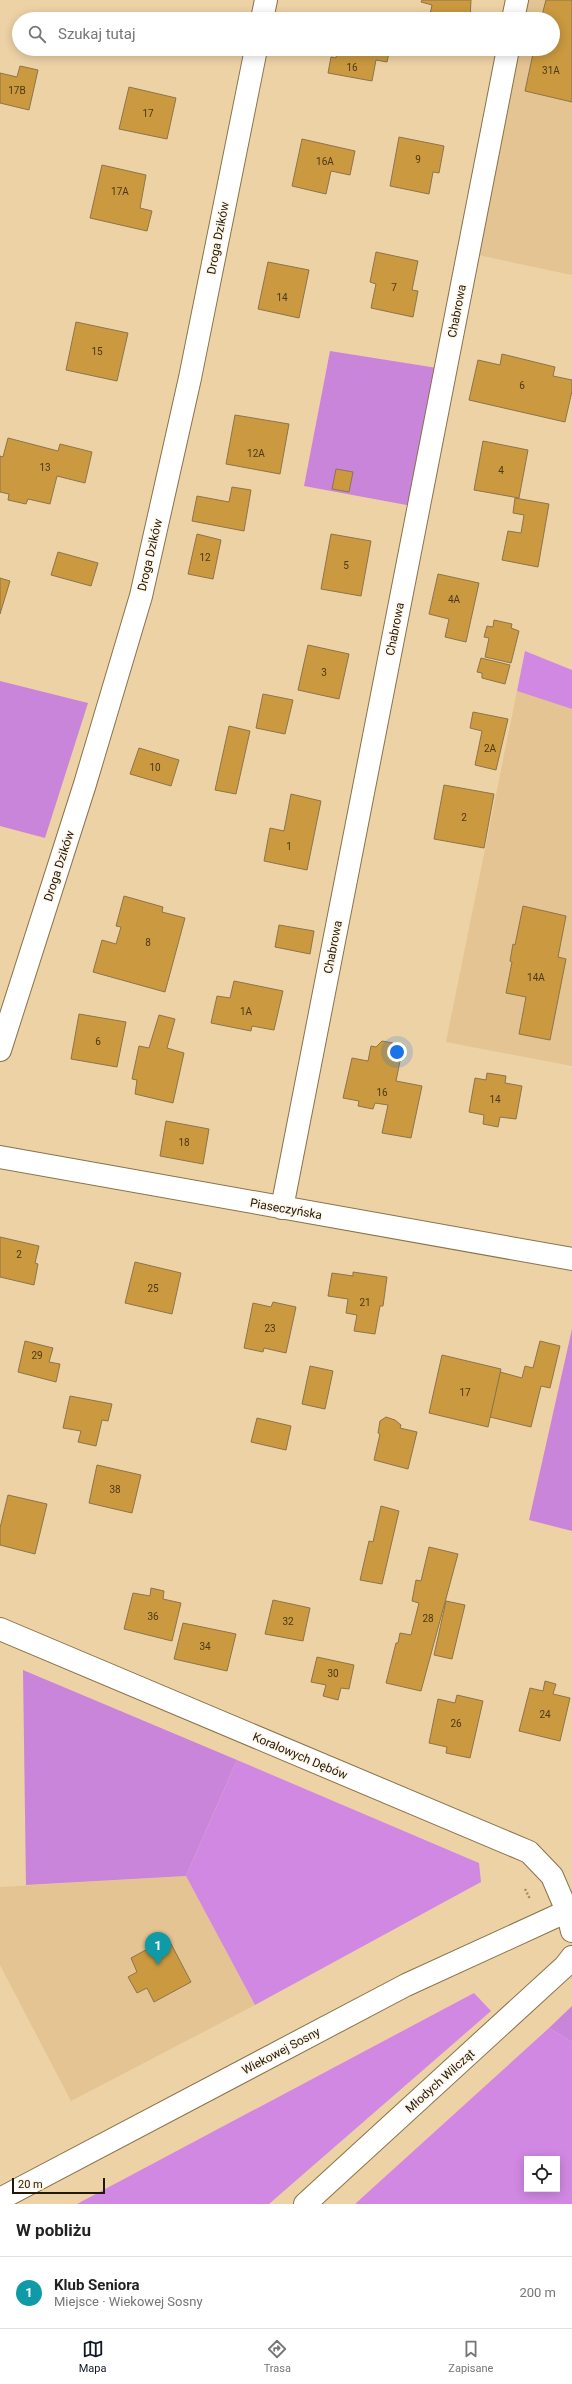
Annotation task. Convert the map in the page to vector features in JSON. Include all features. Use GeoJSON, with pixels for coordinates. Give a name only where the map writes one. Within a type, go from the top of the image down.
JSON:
{"type":"FeatureCollection","features":[{"type":"Feature","properties":{"kind":"street"},"geometry":{"type":"LineString","coordinates":[[263,12],[266,0]]}},
{"type":"Feature","properties":{"kind":"street"},"geometry":{"type":"LineString","coordinates":[[515,12],[517,0]]}},
{"type":"Feature","properties":{"kind":"street","name":"Droga Dzików"},"geometry":{"type":"LineString","coordinates":[[0,1050],[85,784],[141,596],[190,378],[255,56]]}},
{"type":"Feature","properties":{"kind":"street","name":"Chabrowa"},"geometry":{"type":"LineString","coordinates":[[282,1208],[507,56]]}},
{"type":"Feature","properties":{"kind":"street","name":"Piaseczyńska"},"geometry":{"type":"LineString","coordinates":[[0,1158],[572,1259]]}},
{"type":"Feature","properties":{"kind":"street","name":"Koralowych Dębów"},"geometry":{"type":"LineString","coordinates":[[0,1629],[529,1852],[552,1876],[570,1917]]}},
{"type":"Feature","properties":{"kind":"street","name":"Wiekowej Sosny"},"geometry":{"type":"LineString","coordinates":[[0,2199],[406,1985],[570,1917]]}},
{"type":"Feature","properties":{"kind":"street","name":"Młodych Wilcząt"},"geometry":{"type":"LineString","coordinates":[[305,2204],[565,1966],[572,1957]]}},
{"type":"Feature","properties":{"kind":"shaded area"},"geometry":{"type":"Polygon","coordinates":[[[526,0],[572,0],[572,275],[478,255],[515,56],[560,56],[560,12],[523,12],[526,0]]]}},
{"type":"Feature","properties":{"kind":"shaded area"},"geometry":{"type":"Polygon","coordinates":[[[330,351],[437,368],[412,506],[304,486],[330,351]]]}},
{"type":"Feature","properties":{"kind":"shaded area"},"geometry":{"type":"Polygon","coordinates":[[[525,651],[572,670],[572,709],[517,691],[525,651]]]}},
{"type":"Feature","properties":{"kind":"shaded area"},"geometry":{"type":"Polygon","coordinates":[[[0,681],[88,703],[45,838],[0,826],[0,681]]]}},
{"type":"Feature","properties":{"kind":"shaded area"},"geometry":{"type":"Polygon","coordinates":[[[517,691],[572,709],[572,1066],[446,1042],[517,691]]]}},
{"type":"Feature","properties":{"kind":"shaded area"},"geometry":{"type":"Polygon","coordinates":[[[572,1329],[572,1531],[529,1520],[572,1329]]]}},
{"type":"Feature","properties":{"kind":"shaded area"},"geometry":{"type":"Polygon","coordinates":[[[23,1670],[237,1760],[186,1876],[26,1885],[23,1670]]]}},
{"type":"Feature","properties":{"kind":"shaded area"},"geometry":{"type":"Polygon","coordinates":[[[237,1760],[479,1863],[481,1882],[255,2005],[186,1876],[237,1760]]]}},
{"type":"Feature","properties":{"kind":"shaded area"},"geometry":{"type":"Polygon","coordinates":[[[186,1876],[255,2005],[71,2101],[0,1965],[0,1887],[186,1876]]]}},
{"type":"Feature","properties":{"kind":"shaded area"},"geometry":{"type":"Polygon","coordinates":[[[474,1993],[491,2011],[269,2204],[77,2204],[474,1993]]]}},
{"type":"Feature","properties":{"kind":"shaded area"},"geometry":{"type":"Polygon","coordinates":[[[572,2006],[572,2042],[549,2028],[572,2006]]]}},
{"type":"Feature","properties":{"kind":"shaded area"},"geometry":{"type":"Polygon","coordinates":[[[549,2028],[572,2042],[572,2204],[355,2204],[549,2028]]]}},
{"type":"Feature","properties":{"kind":"building"},"geometry":{"type":"Polygon","coordinates":[[[422,0],[471,0],[470,12],[430,12],[432,5],[421,2],[422,0]]]}},
{"type":"Feature","properties":{"kind":"building"},"geometry":{"type":"Polygon","coordinates":[[[546,0],[572,0],[572,102],[525,91],[532,56],[560,56],[560,12],[543,12],[546,0]]]}},
{"type":"Feature","properties":{"kind":"building"},"geometry":{"type":"Polygon","coordinates":[[[336,56],[388,56],[387,62],[376,60],[372,81],[328,73],[331,57],[336,58],[336,56]]]}},
{"type":"Feature","properties":{"kind":"building"},"geometry":{"type":"Polygon","coordinates":[[[20,66],[38,70],[29,110],[0,103],[0,73],[17,77],[20,66]]]}},
{"type":"Feature","properties":{"kind":"building"},"geometry":{"type":"Polygon","coordinates":[[[129,87],[176,98],[167,139],[119,129],[129,87]]]}},
{"type":"Feature","properties":{"kind":"building"},"geometry":{"type":"Polygon","coordinates":[[[399,137],[444,146],[439,173],[433,172],[429,194],[390,186],[399,137]]]}},
{"type":"Feature","properties":{"kind":"building"},"geometry":{"type":"Polygon","coordinates":[[[302,139],[355,151],[350,175],[331,171],[326,194],[292,186],[302,139]]]}},
{"type":"Feature","properties":{"kind":"building"},"geometry":{"type":"Polygon","coordinates":[[[102,165],[146,175],[140,208],[152,211],[147,231],[90,218],[102,165]]]}},
{"type":"Feature","properties":{"kind":"building"},"geometry":{"type":"Polygon","coordinates":[[[376,252],[418,261],[412,290],[418,291],[413,317],[371,308],[376,284],[370,282],[376,252]]]}},
{"type":"Feature","properties":{"kind":"building"},"geometry":{"type":"Polygon","coordinates":[[[268,262],[309,270],[299,318],[258,309],[268,262]]]}},
{"type":"Feature","properties":{"kind":"building"},"geometry":{"type":"Polygon","coordinates":[[[76,322],[128,333],[117,381],[66,370],[76,322]]]}},
{"type":"Feature","properties":{"kind":"building"},"geometry":{"type":"Polygon","coordinates":[[[502,354],[555,367],[553,376],[572,380],[572,391],[565,422],[469,400],[478,360],[500,365],[502,354]]]}},
{"type":"Feature","properties":{"kind":"building"},"geometry":{"type":"Polygon","coordinates":[[[235,415],[289,424],[280,474],[226,464],[235,415]]]}},
{"type":"Feature","properties":{"kind":"building"},"geometry":{"type":"Polygon","coordinates":[[[8,438],[58,451],[60,444],[92,452],[85,483],[57,476],[50,504],[28,499],[26,504],[8,500],[9,494],[0,492],[0,456],[3,457],[8,438]]]}},
{"type":"Feature","properties":{"kind":"building"},"geometry":{"type":"Polygon","coordinates":[[[483,441],[528,450],[519,498],[474,490],[483,441]]]}},
{"type":"Feature","properties":{"kind":"building"},"geometry":{"type":"Polygon","coordinates":[[[336,469],[353,472],[349,492],[332,489],[336,469]]]}},
{"type":"Feature","properties":{"kind":"building"},"geometry":{"type":"Polygon","coordinates":[[[232,487],[251,490],[244,531],[192,521],[197,496],[229,502],[232,487]]]}},
{"type":"Feature","properties":{"kind":"building"},"geometry":{"type":"Polygon","coordinates":[[[515,498],[549,504],[538,567],[502,560],[508,531],[521,533],[524,515],[513,513],[515,498]]]}},
{"type":"Feature","properties":{"kind":"building"},"geometry":{"type":"Polygon","coordinates":[[[197,534],[221,540],[213,579],[188,574],[197,534]]]}},
{"type":"Feature","properties":{"kind":"building"},"geometry":{"type":"Polygon","coordinates":[[[331,534],[371,541],[361,596],[321,589],[331,534]]]}},
{"type":"Feature","properties":{"kind":"building"},"geometry":{"type":"Polygon","coordinates":[[[58,552],[98,563],[91,586],[51,575],[58,552]]]}},
{"type":"Feature","properties":{"kind":"building"},"geometry":{"type":"Polygon","coordinates":[[[438,574],[479,583],[466,642],[445,637],[449,619],[429,614],[438,574]]]}},
{"type":"Feature","properties":{"kind":"building"},"geometry":{"type":"Polygon","coordinates":[[[0,578],[10,581],[0,614],[0,578]]]}},
{"type":"Feature","properties":{"kind":"building"},"geometry":{"type":"Polygon","coordinates":[[[494,620],[512,624],[511,628],[519,631],[511,663],[485,657],[489,638],[484,637],[487,626],[493,627],[494,620]]]}},
{"type":"Feature","properties":{"kind":"building"},"geometry":{"type":"Polygon","coordinates":[[[308,645],[349,654],[339,699],[298,690],[308,645]]]}},
{"type":"Feature","properties":{"kind":"building"},"geometry":{"type":"Polygon","coordinates":[[[481,658],[510,665],[505,684],[482,678],[482,673],[477,672],[481,658]]]}},
{"type":"Feature","properties":{"kind":"building"},"geometry":{"type":"Polygon","coordinates":[[[263,694],[293,700],[285,734],[256,728],[263,694]]]}},
{"type":"Feature","properties":{"kind":"building"},"geometry":{"type":"Polygon","coordinates":[[[473,712],[508,719],[496,770],[475,765],[482,731],[470,728],[473,712]]]}},
{"type":"Feature","properties":{"kind":"building"},"geometry":{"type":"Polygon","coordinates":[[[229,726],[250,731],[236,794],[215,790],[229,726]]]}},
{"type":"Feature","properties":{"kind":"building"},"geometry":{"type":"Polygon","coordinates":[[[139,748],[179,760],[171,786],[130,774],[139,748]]]}},
{"type":"Feature","properties":{"kind":"building"},"geometry":{"type":"Polygon","coordinates":[[[444,785],[494,794],[484,848],[434,839],[444,785]]]}},
{"type":"Feature","properties":{"kind":"building"},"geometry":{"type":"Polygon","coordinates":[[[291,794],[321,801],[307,870],[264,861],[270,828],[284,831],[291,794]]]}},
{"type":"Feature","properties":{"kind":"building"},"geometry":{"type":"Polygon","coordinates":[[[124,896],[163,907],[162,912],[185,918],[165,992],[93,972],[102,940],[116,944],[121,927],[116,926],[124,896]]]}},
{"type":"Feature","properties":{"kind":"building"},"geometry":{"type":"Polygon","coordinates":[[[523,906],[566,916],[558,957],[566,959],[550,1040],[519,1034],[526,997],[506,993],[512,962],[510,961],[513,944],[515,945],[523,906]]]}},
{"type":"Feature","properties":{"kind":"building"},"geometry":{"type":"Polygon","coordinates":[[[279,925],[314,931],[310,954],[275,947],[279,925]]]}},
{"type":"Feature","properties":{"kind":"building"},"geometry":{"type":"Polygon","coordinates":[[[234,981],[283,991],[274,1030],[252,1026],[251,1031],[211,1023],[217,996],[230,998],[234,981]]]}},
{"type":"Feature","properties":{"kind":"building"},"geometry":{"type":"Polygon","coordinates":[[[79,1014],[126,1022],[117,1067],[71,1059],[79,1014]]]}},
{"type":"Feature","properties":{"kind":"building"},"geometry":{"type":"Polygon","coordinates":[[[159,1015],[175,1019],[167,1048],[184,1053],[173,1103],[135,1094],[137,1080],[132,1079],[139,1046],[149,1048],[159,1015]]]}},
{"type":"Feature","properties":{"kind":"building"},"geometry":{"type":"Polygon","coordinates":[[[382,1041],[393,1043],[397,1050],[402,1051],[396,1081],[422,1086],[411,1138],[382,1133],[388,1105],[375,1103],[373,1109],[358,1106],[359,1101],[343,1098],[352,1058],[368,1061],[371,1046],[376,1047],[382,1041]]]}},
{"type":"Feature","properties":{"kind":"building"},"geometry":{"type":"Polygon","coordinates":[[[487,1073],[506,1076],[505,1083],[522,1086],[516,1119],[500,1117],[498,1127],[483,1124],[484,1115],[469,1112],[475,1078],[486,1080],[487,1073]]]}},
{"type":"Feature","properties":{"kind":"building"},"geometry":{"type":"Polygon","coordinates":[[[166,1121],[209,1129],[203,1164],[160,1156],[166,1121]]]}},
{"type":"Feature","properties":{"kind":"building"},"geometry":{"type":"Polygon","coordinates":[[[0,1237],[39,1246],[35,1263],[38,1264],[34,1285],[0,1277],[0,1237]]]}},
{"type":"Feature","properties":{"kind":"building"},"geometry":{"type":"Polygon","coordinates":[[[135,1262],[181,1273],[172,1314],[125,1303],[135,1262]]]}},
{"type":"Feature","properties":{"kind":"building"},"geometry":{"type":"Polygon","coordinates":[[[353,1272],[387,1277],[383,1306],[380,1306],[375,1334],[354,1331],[357,1315],[346,1313],[348,1299],[328,1296],[332,1273],[353,1276],[353,1272]]]}},
{"type":"Feature","properties":{"kind":"building"},"geometry":{"type":"Polygon","coordinates":[[[273,1302],[296,1307],[286,1353],[264,1348],[263,1352],[244,1348],[253,1303],[271,1307],[273,1302]]]}},
{"type":"Feature","properties":{"kind":"building"},"geometry":{"type":"Polygon","coordinates":[[[25,1341],[53,1348],[49,1362],[60,1364],[56,1382],[18,1372],[25,1341]]]}},
{"type":"Feature","properties":{"kind":"building"},"geometry":{"type":"Polygon","coordinates":[[[540,1341],[560,1346],[550,1388],[541,1386],[531,1427],[490,1417],[500,1372],[522,1378],[525,1366],[533,1368],[540,1341]]]}},
{"type":"Feature","properties":{"kind":"building"},"geometry":{"type":"Polygon","coordinates":[[[442,1355],[501,1369],[488,1427],[429,1413],[442,1355]]]}},
{"type":"Feature","properties":{"kind":"building"},"geometry":{"type":"Polygon","coordinates":[[[310,1366],[333,1371],[325,1409],[302,1404],[310,1366]]]}},
{"type":"Feature","properties":{"kind":"building"},"geometry":{"type":"Polygon","coordinates":[[[70,1396],[112,1404],[108,1421],[102,1420],[96,1446],[78,1442],[81,1431],[63,1428],[70,1396]]]}},
{"type":"Feature","properties":{"kind":"building"},"geometry":{"type":"Polygon","coordinates":[[[386,1417],[395,1420],[401,1425],[400,1428],[417,1432],[408,1469],[374,1460],[380,1434],[378,1433],[380,1421],[386,1417]]]}},
{"type":"Feature","properties":{"kind":"building"},"geometry":{"type":"Polygon","coordinates":[[[257,1418],[291,1426],[286,1450],[251,1442],[257,1418]]]}},
{"type":"Feature","properties":{"kind":"building"},"geometry":{"type":"Polygon","coordinates":[[[97,1465],[141,1475],[132,1513],[89,1503],[97,1465]]]}},
{"type":"Feature","properties":{"kind":"building"},"geometry":{"type":"Polygon","coordinates":[[[8,1495],[47,1504],[35,1554],[0,1545],[0,1528],[8,1495]]]}},
{"type":"Feature","properties":{"kind":"building"},"geometry":{"type":"Polygon","coordinates":[[[381,1506],[399,1511],[382,1584],[360,1580],[369,1541],[373,1542],[381,1506]]]}},
{"type":"Feature","properties":{"kind":"building"},"geometry":{"type":"Polygon","coordinates":[[[429,1547],[458,1554],[421,1691],[386,1683],[400,1633],[411,1635],[419,1603],[412,1601],[416,1580],[421,1581],[429,1547]]]}},
{"type":"Feature","properties":{"kind":"building"},"geometry":{"type":"Polygon","coordinates":[[[151,1588],[164,1591],[163,1599],[181,1603],[172,1641],[124,1629],[133,1593],[150,1596],[151,1588]]]}},
{"type":"Feature","properties":{"kind":"building"},"geometry":{"type":"Polygon","coordinates":[[[273,1600],[310,1608],[303,1641],[265,1634],[273,1600]]]}},
{"type":"Feature","properties":{"kind":"building"},"geometry":{"type":"Polygon","coordinates":[[[446,1601],[465,1605],[452,1659],[434,1655],[446,1601]]]}},
{"type":"Feature","properties":{"kind":"building"},"geometry":{"type":"Polygon","coordinates":[[[183,1623],[236,1634],[227,1671],[174,1659],[183,1623]]]}},
{"type":"Feature","properties":{"kind":"building"},"geometry":{"type":"Polygon","coordinates":[[[317,1657],[354,1665],[349,1689],[341,1688],[338,1700],[323,1696],[326,1685],[311,1682],[317,1657]]]}},
{"type":"Feature","properties":{"kind":"building"},"geometry":{"type":"Polygon","coordinates":[[[545,1681],[556,1684],[553,1694],[570,1698],[560,1741],[519,1731],[530,1688],[543,1691],[545,1681]]]}},
{"type":"Feature","properties":{"kind":"building"},"geometry":{"type":"Polygon","coordinates":[[[457,1695],[483,1701],[470,1758],[446,1753],[447,1747],[429,1743],[438,1699],[455,1703],[457,1695]]]}},
{"type":"Feature","properties":{"kind":"building"},"geometry":{"type":"Polygon","coordinates":[[[168,1938],[191,1982],[154,2002],[147,1988],[137,1993],[128,1977],[137,1972],[131,1958],[168,1938]]]}},
{"type":"Feature","properties":{"kind":"place","name":"Klub Seniora"},"geometry":{"type":"Point","coordinates":[158,1965]}}]}
